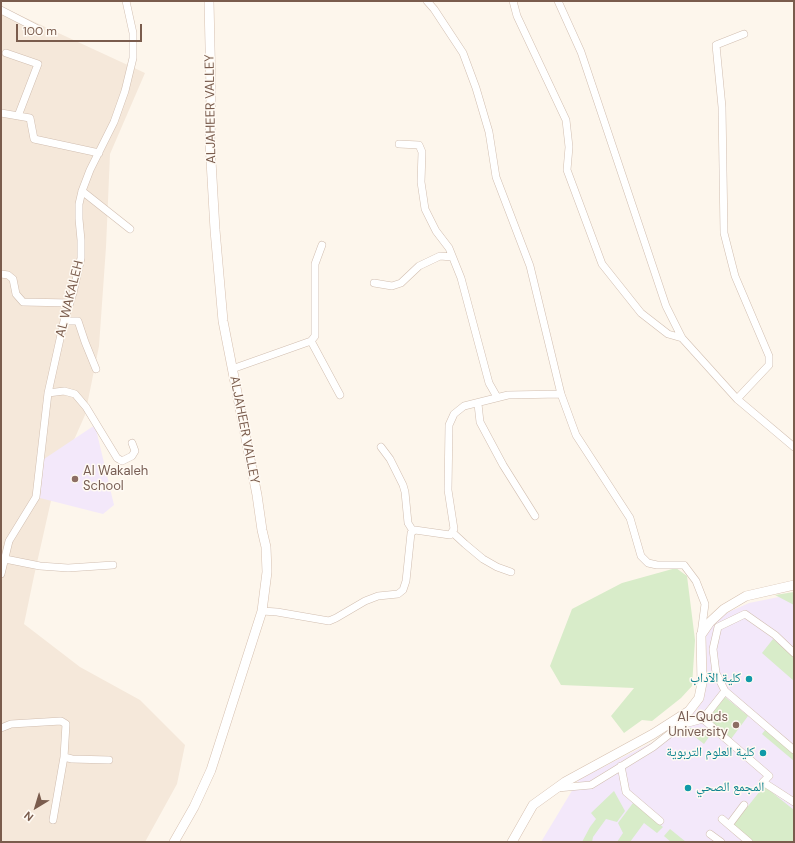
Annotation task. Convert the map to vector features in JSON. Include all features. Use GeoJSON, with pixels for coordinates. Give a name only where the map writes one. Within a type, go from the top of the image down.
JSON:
{"type":"FeatureCollection","features":[{"type":"Feature","properties":{"kind":"street","name":"AL WAKALEH"},"geometry":{"type":"LineString","coordinates":[[1,574],[9,541],[36,497],[48,393],[64,321],[81,258],[79,204],[82,191],[125,91],[133,58],[133,33],[126,1]]}},
{"type":"Feature","properties":{"kind":"street","name":"ALJAHEER VALLEY"},"geometry":{"type":"LineString","coordinates":[[174,842],[194,806],[211,770],[262,611],[267,572],[266,547],[256,488],[223,321],[215,230],[210,143],[211,92],[209,1]]}},
{"type":"Feature","properties":{"kind":"street"},"geometry":{"type":"LineString","coordinates":[[427,1],[434,9],[463,53],[476,88],[489,132],[496,177],[530,266],[560,394],[576,435],[630,518],[641,556],[648,563],[657,565],[684,565],[696,581],[705,604],[701,635],[702,683],[699,698],[689,711],[653,734],[557,788],[533,805],[512,842]]}},
{"type":"Feature","properties":{"kind":"street"},"geometry":{"type":"LineString","coordinates":[[513,1],[517,16],[566,120],[568,147],[567,170],[602,264],[641,313],[668,334],[682,338]]}},
{"type":"Feature","properties":{"kind":"street"},"geometry":{"type":"LineString","coordinates":[[558,1],[581,52],[666,306],[682,338],[737,399],[794,447]]}},
{"type":"Feature","properties":{"kind":"street"},"geometry":{"type":"LineString","coordinates":[[1,10],[40,30]]}},
{"type":"Feature","properties":{"kind":"street"},"geometry":{"type":"LineString","coordinates":[[737,399],[769,365],[769,356],[735,276],[724,233],[722,107],[716,45],[744,34]]}},
{"type":"Feature","properties":{"kind":"street"},"geometry":{"type":"LineString","coordinates":[[6,53],[38,64],[18,116]]}},
{"type":"Feature","properties":{"kind":"street"},"geometry":{"type":"LineString","coordinates":[[1,113],[30,118],[34,139],[99,153]]}},
{"type":"Feature","properties":{"kind":"street"},"geometry":{"type":"LineString","coordinates":[[399,144],[419,145],[422,152],[421,182],[425,209],[433,227],[449,248],[461,278],[489,383],[497,397]]}},
{"type":"Feature","properties":{"kind":"street"},"geometry":{"type":"LineString","coordinates":[[82,191],[130,229]]}},
{"type":"Feature","properties":{"kind":"street"},"geometry":{"type":"LineString","coordinates":[[232,369],[311,341],[315,336],[315,264],[322,245]]}},
{"type":"Feature","properties":{"kind":"street"},"geometry":{"type":"LineString","coordinates":[[374,283],[392,286],[401,283],[419,266],[440,256],[452,257]]}},
{"type":"Feature","properties":{"kind":"street"},"geometry":{"type":"LineString","coordinates":[[1,274],[8,275],[13,280],[16,294],[23,302],[70,303]]}},
{"type":"Feature","properties":{"kind":"street"},"geometry":{"type":"LineString","coordinates":[[64,321],[78,321],[96,368]]}},
{"type":"Feature","properties":{"kind":"street"},"geometry":{"type":"LineString","coordinates":[[311,341],[340,394]]}},
{"type":"Feature","properties":{"kind":"street"},"geometry":{"type":"LineString","coordinates":[[48,393],[64,391],[75,394],[86,407],[117,458],[122,462],[132,456],[135,451],[132,443]]}},
{"type":"Feature","properties":{"kind":"street"},"geometry":{"type":"LineString","coordinates":[[413,531],[415,530],[450,535],[454,529],[448,490],[449,425],[454,414],[464,406],[478,404],[508,394],[560,394]]}},
{"type":"Feature","properties":{"kind":"street"},"geometry":{"type":"LineString","coordinates":[[478,404],[480,422],[503,465],[535,516]]}},
{"type":"Feature","properties":{"kind":"street"},"geometry":{"type":"LineString","coordinates":[[381,447],[390,460],[403,485],[408,523],[413,531]]}},
{"type":"Feature","properties":{"kind":"street"},"geometry":{"type":"LineString","coordinates":[[262,611],[329,621],[365,601],[378,596],[398,594],[403,590],[406,581],[411,533],[413,531]]}},
{"type":"Feature","properties":{"kind":"street"},"geometry":{"type":"LineString","coordinates":[[452,532],[483,559],[497,567],[511,572]]}},
{"type":"Feature","properties":{"kind":"street"},"geometry":{"type":"LineString","coordinates":[[5,559],[40,566],[68,568],[113,565]]}},
{"type":"Feature","properties":{"kind":"street"},"geometry":{"type":"LineString","coordinates":[[701,635],[710,622],[724,609],[746,596],[794,585]]}},
{"type":"Feature","properties":{"kind":"street"},"geometry":{"type":"LineString","coordinates":[[794,653],[775,635],[745,614],[718,627],[713,649],[716,673],[725,691],[794,750]]}},
{"type":"Feature","properties":{"kind":"street"},"geometry":{"type":"LineString","coordinates":[[557,788],[591,786],[653,747],[681,725],[704,719],[725,691]]}},
{"type":"Feature","properties":{"kind":"street"},"geometry":{"type":"LineString","coordinates":[[704,719],[769,776],[763,782],[794,802]]}},
{"type":"Feature","properties":{"kind":"street"},"geometry":{"type":"LineString","coordinates":[[1,728],[11,724],[61,721],[66,724],[64,757],[53,820]]}},
{"type":"Feature","properties":{"kind":"street"},"geometry":{"type":"LineString","coordinates":[[64,757],[72,759],[109,760]]}},
{"type":"Feature","properties":{"kind":"street"},"geometry":{"type":"LineString","coordinates":[[621,766],[626,792],[660,821]]}},
{"type":"Feature","properties":{"kind":"street"},"geometry":{"type":"LineString","coordinates":[[729,825],[744,805]]}},
{"type":"Feature","properties":{"kind":"street"},"geometry":{"type":"LineString","coordinates":[[722,819],[749,842]]}},
{"type":"Feature","properties":{"kind":"street"},"geometry":{"type":"LineString","coordinates":[[710,834],[721,842]]}},
{"type":"Feature","properties":{"kind":"shaded area"},"geometry":{"type":"Polygon","coordinates":[[[1,9],[13,12],[145,73],[110,154],[106,247],[99,346],[85,415],[55,483],[24,624],[80,667],[140,700],[185,745],[177,784],[145,842],[1,842],[1,9]]]}},
{"type":"Feature","properties":{"kind":"shaded area","name":"Al Wakaleh School"},"geometry":{"type":"Polygon","coordinates":[[[95,425],[114,505],[103,514],[40,498],[44,459],[95,425]]]}},
{"type":"Feature","properties":{"kind":"shaded area","name":"Al-Quds University"},"geometry":{"type":"Polygon","coordinates":[[[794,594],[794,842],[541,842],[579,779],[659,739],[697,710],[707,684],[706,636],[709,627],[722,615],[749,603],[794,594]]]}},
{"type":"Feature","properties":{"kind":"green space"},"geometry":{"type":"Polygon","coordinates":[[[676,568],[687,576],[695,640],[692,686],[681,698],[652,721],[642,720],[624,733],[611,716],[634,688],[561,685],[550,666],[572,609],[622,583],[676,568]]]}},
{"type":"Feature","properties":{"kind":"green space"},"geometry":{"type":"Polygon","coordinates":[[[794,592],[794,605],[775,595],[794,592]]]}},
{"type":"Feature","properties":{"kind":"green space"},"geometry":{"type":"Polygon","coordinates":[[[773,639],[794,657],[794,681],[762,653],[773,639]]]}},
{"type":"Feature","properties":{"kind":"green space"},"geometry":{"type":"Polygon","coordinates":[[[725,697],[748,716],[731,739],[708,719],[725,697]]]}},
{"type":"Feature","properties":{"kind":"green space"},"geometry":{"type":"Polygon","coordinates":[[[684,728],[702,728],[711,734],[704,744],[684,728]]]}},
{"type":"Feature","properties":{"kind":"green space"},"geometry":{"type":"Polygon","coordinates":[[[766,729],[794,753],[794,761],[762,734],[766,729]]]}},
{"type":"Feature","properties":{"kind":"green space"},"geometry":{"type":"Polygon","coordinates":[[[764,786],[794,810],[794,842],[752,842],[733,825],[764,786]]]}},
{"type":"Feature","properties":{"kind":"green space"},"geometry":{"type":"Polygon","coordinates":[[[614,791],[625,811],[617,822],[606,819],[593,837],[592,842],[582,842],[596,819],[591,813],[614,791]]]}},
{"type":"Feature","properties":{"kind":"green space"},"geometry":{"type":"Polygon","coordinates":[[[633,803],[663,827],[657,833],[644,823],[630,842],[617,842],[623,833],[618,823],[633,803]]]}},
{"type":"Feature","properties":{"kind":"green space"},"geometry":{"type":"Polygon","coordinates":[[[670,829],[686,842],[671,842],[664,836],[670,829]]]}},
{"type":"Feature","properties":{"kind":"place","name":"Al Wakaleh School"},"geometry":{"type":"Point","coordinates":[75,479]}},
{"type":"Feature","properties":{"kind":"place","name":"كلية الآداب"},"geometry":{"type":"Point","coordinates":[749,679]}},
{"type":"Feature","properties":{"kind":"place","name":"Al-Quds University"},"geometry":{"type":"Point","coordinates":[736,725]}},
{"type":"Feature","properties":{"kind":"place","name":"كلية العلوم التربوية"},"geometry":{"type":"Point","coordinates":[763,753]}},
{"type":"Feature","properties":{"kind":"place","name":"المجمع الصحي"},"geometry":{"type":"Point","coordinates":[688,788]}}]}
